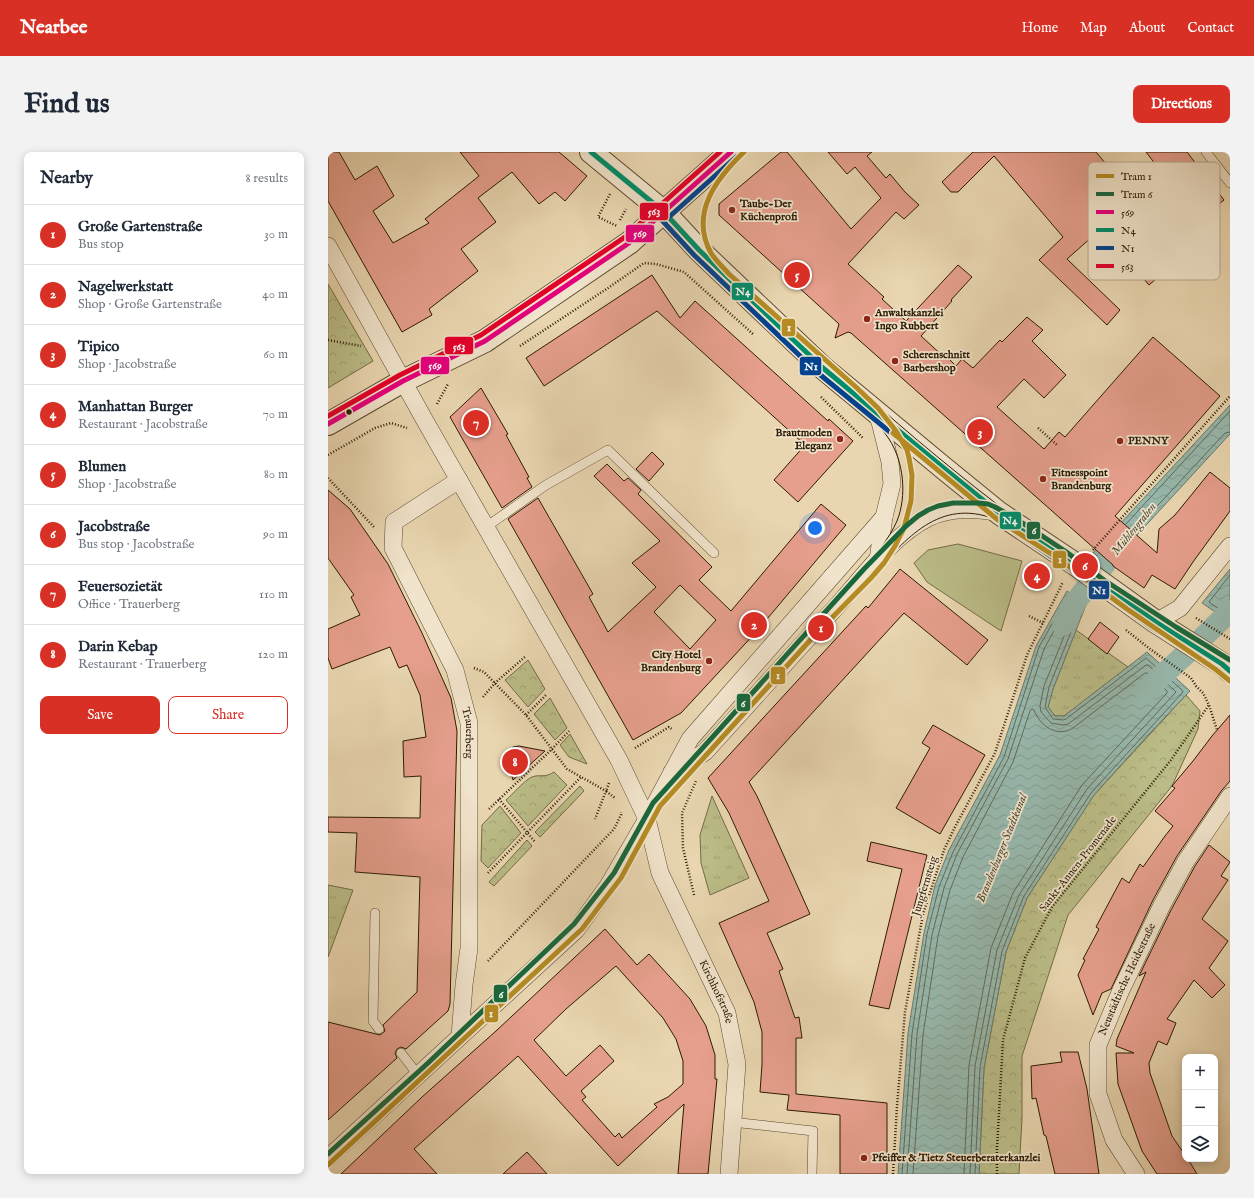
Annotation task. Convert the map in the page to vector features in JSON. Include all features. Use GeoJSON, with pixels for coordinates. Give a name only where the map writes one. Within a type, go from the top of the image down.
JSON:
{"type":"FeatureCollection","features":[{"type":"Feature","properties":{"kind":"street"},"geometry":{"type":"LineString","coordinates":[[590,152],[664,212],[699,250],[823,368],[999,513],[1075,572],[1101,584],[1226,667]]}},
{"type":"Feature","properties":{"kind":"street"},"geometry":{"type":"LineString","coordinates":[[328,424],[403,381],[485,341],[629,243],[731,152]]}},
{"type":"Feature","properties":{"kind":"street"},"geometry":{"type":"LineString","coordinates":[[328,246],[385,350],[619,760],[647,819]]}},
{"type":"Feature","properties":{"kind":"street"},"geometry":{"type":"LineString","coordinates":[[876,412],[890,462],[892,484],[884,517],[878,560]]}},
{"type":"Feature","properties":{"kind":"street","name":"Trauerberg"},"geometry":{"type":"LineString","coordinates":[[459,480],[391,518],[393,548],[455,670],[469,723],[469,948],[464,985],[460,1036]]}},
{"type":"Feature","properties":{"kind":"street"},"geometry":{"type":"LineString","coordinates":[[672,772],[706,752],[878,560],[911,528],[929,518],[948,511],[987,511],[999,513]]}},
{"type":"Feature","properties":{"kind":"street"},"geometry":{"type":"LineString","coordinates":[[328,1158],[576,930],[608,886],[647,819],[690,739],[884,517]]}},
{"type":"Feature","properties":{"kind":"street"},"geometry":{"type":"LineString","coordinates":[[1164,626],[1230,546]]}},
{"type":"Feature","properties":{"kind":"street","name":"Neustädtische Heidestraße"},"geometry":{"type":"LineString","coordinates":[[1136,1174],[1114,1140],[1098,1094],[1098,1046],[1121,990],[1162,905],[1186,861],[1230,796]]}},
{"type":"Feature","properties":{"kind":"street","name":"Kirchhofstraße"},"geometry":{"type":"LineString","coordinates":[[647,819],[660,873],[727,1013],[737,1064],[729,1174]]}},
{"type":"Feature","properties":{"kind":"lane"},"geometry":{"type":"LineString","coordinates":[[1206,152],[1214,162]]}},
{"type":"Feature","properties":{"kind":"lane"},"geometry":{"type":"LineString","coordinates":[[1220,170],[1230,183]]}},
{"type":"Feature","properties":{"kind":"lane"},"geometry":{"type":"LineString","coordinates":[[486,528],[546,485],[608,450],[714,553]]}},
{"type":"Feature","properties":{"kind":"lane"},"geometry":{"type":"LineString","coordinates":[[375,913],[373,1021],[379,1029]]}},
{"type":"Feature","properties":{"kind":"lane"},"geometry":{"type":"LineString","coordinates":[[401,1053],[418,1075]]}},
{"type":"Feature","properties":{"kind":"lane"},"geometry":{"type":"LineString","coordinates":[[732,1122],[813,1131],[812,1174]]}},
{"type":"Feature","properties":{"kind":"path"},"geometry":{"type":"LineString","coordinates":[[611,192],[598,217],[618,226]]}},
{"type":"Feature","properties":{"kind":"path"},"geometry":{"type":"LineString","coordinates":[[518,347],[644,263],[656,264],[684,272],[755,336]]}},
{"type":"Feature","properties":{"kind":"path"},"geometry":{"type":"LineString","coordinates":[[328,340],[385,350]]}},
{"type":"Feature","properties":{"kind":"path"},"geometry":{"type":"LineString","coordinates":[[328,455],[375,428],[391,423],[407,428],[424,418],[435,407],[447,385],[454,381]]}},
{"type":"Feature","properties":{"kind":"path"},"geometry":{"type":"LineString","coordinates":[[818,394],[865,440]]}},
{"type":"Feature","properties":{"kind":"path","name":"Jungfernsteig"},"geometry":{"type":"LineString","coordinates":[[893,1174],[905,1012],[923,914],[944,850],[995,753],[1027,655],[1043,623],[1075,572],[1230,396]]}},
{"type":"Feature","properties":{"kind":"path"},"geometry":{"type":"LineString","coordinates":[[1038,428],[1057,445]]}},
{"type":"Feature","properties":{"kind":"path"},"geometry":{"type":"LineString","coordinates":[[328,478],[393,548]]}},
{"type":"Feature","properties":{"kind":"path"},"geometry":{"type":"LineString","coordinates":[[1029,616],[1043,623]]}},
{"type":"Feature","properties":{"kind":"path"},"geometry":{"type":"LineString","coordinates":[[1195,618],[1230,639]]}},
{"type":"Feature","properties":{"kind":"path"},"geometry":{"type":"LineString","coordinates":[[1150,649],[1191,678],[1203,693],[1209,705],[1217,730]]}},
{"type":"Feature","properties":{"kind":"path"},"geometry":{"type":"LineString","coordinates":[[465,709],[477,704],[495,683],[526,656]]}},
{"type":"Feature","properties":{"kind":"path"},"geometry":{"type":"LineString","coordinates":[[455,670],[461,666],[484,672],[526,716],[567,769],[606,791],[616,799]]}},
{"type":"Feature","properties":{"kind":"path"},"geometry":{"type":"LineString","coordinates":[[526,716],[548,694]]}},
{"type":"Feature","properties":{"kind":"path","name":"Sankt-Annen-Promenade"},"geometry":{"type":"LineString","coordinates":[[997,1174],[1003,1040],[1024,958],[1052,907],[1171,760],[1209,705]]}},
{"type":"Feature","properties":{"kind":"path"},"geometry":{"type":"LineString","coordinates":[[595,819],[619,760],[638,746],[669,728],[690,739]]}},
{"type":"Feature","properties":{"kind":"path"},"geometry":{"type":"LineString","coordinates":[[469,816],[484,814],[569,731]]}},
{"type":"Feature","properties":{"kind":"path"},"geometry":{"type":"LineString","coordinates":[[469,882],[483,878],[581,777]]}},
{"type":"Feature","properties":{"kind":"path"},"geometry":{"type":"LineString","coordinates":[[499,799],[535,842]]}},
{"type":"Feature","properties":{"kind":"path"},"geometry":{"type":"LineString","coordinates":[[464,985],[614,829],[621,815],[621,809]]}},
{"type":"Feature","properties":{"kind":"green space"},"geometry":{"type":"Polygon","coordinates":[[[328,284],[373,361],[328,388],[328,284]]]}},
{"type":"Feature","properties":{"kind":"green space"},"geometry":{"type":"Polygon","coordinates":[[[958,544],[1022,561],[1001,631],[927,582],[914,563],[928,550],[958,544]]]}},
{"type":"Feature","properties":{"kind":"green space"},"geometry":{"type":"Polygon","coordinates":[[[1076,630],[1128,667],[1064,716],[1055,716],[1048,707],[1053,689],[1076,630]]]}},
{"type":"Feature","properties":{"kind":"green space"},"geometry":{"type":"Polygon","coordinates":[[[528,660],[545,689],[528,707],[505,680],[528,660]]]}},
{"type":"Feature","properties":{"kind":"green space"},"geometry":{"type":"Polygon","coordinates":[[[1186,695],[1200,711],[1198,729],[1172,786],[1068,915],[1022,1056],[1022,1118],[1019,1174],[979,1174],[984,1068],[1006,952],[1027,898],[1094,795],[1186,695]]]}},
{"type":"Feature","properties":{"kind":"green space"},"geometry":{"type":"Polygon","coordinates":[[[550,698],[567,728],[555,740],[534,714],[550,698]]]}},
{"type":"Feature","properties":{"kind":"green space"},"geometry":{"type":"Polygon","coordinates":[[[570,734],[587,764],[569,757],[560,745],[570,734]]]}},
{"type":"Feature","properties":{"kind":"green space"},"geometry":{"type":"Polygon","coordinates":[[[554,772],[567,785],[528,826],[506,800],[530,778],[547,775],[554,772]]]}},
{"type":"Feature","properties":{"kind":"green space"},"geometry":{"type":"Polygon","coordinates":[[[580,786],[584,791],[540,837],[535,832],[580,786]]]}},
{"type":"Feature","properties":{"kind":"green space"},"geometry":{"type":"Polygon","coordinates":[[[712,796],[749,878],[710,895],[701,863],[700,835],[712,796]]]}},
{"type":"Feature","properties":{"kind":"green space"},"geometry":{"type":"Polygon","coordinates":[[[500,806],[521,833],[488,868],[481,861],[482,825],[500,806]]]}},
{"type":"Feature","properties":{"kind":"green space"},"geometry":{"type":"Polygon","coordinates":[[[527,840],[532,846],[494,886],[489,882],[527,840]]]}},
{"type":"Feature","properties":{"kind":"green space"},"geometry":{"type":"Polygon","coordinates":[[[328,885],[353,890],[328,957],[328,885]]]}},
{"type":"Feature","properties":{"kind":"water"},"geometry":{"type":"Polygon","coordinates":[[[1230,405],[1230,434],[1137,535],[1113,567],[1093,553],[1230,405]]]}},
{"type":"Feature","properties":{"kind":"water"},"geometry":{"type":"Polygon","coordinates":[[[1230,569],[1230,622],[1202,603],[1230,569]]]}},
{"type":"Feature","properties":{"kind":"water"},"geometry":{"type":"Polygon","coordinates":[[[1067,591],[1086,605],[1053,689],[1048,707],[1055,716],[1064,716],[1147,652],[1190,691],[1094,795],[1027,898],[1006,952],[984,1068],[979,1174],[898,1174],[908,1033],[924,933],[935,885],[949,850],[1000,755],[1036,646],[1067,591]]]}},
{"type":"Feature","properties":{"kind":"building"},"geometry":{"type":"Polygon","coordinates":[[[328,152],[339,152],[355,180],[377,166],[394,196],[373,211],[393,243],[429,223],[425,219],[479,176],[460,152],[559,152],[587,176],[565,201],[555,192],[539,204],[512,172],[478,198],[496,222],[461,249],[478,271],[429,309],[432,315],[402,332],[328,201],[328,152]]]}},
{"type":"Feature","properties":{"kind":"building"},"geometry":{"type":"Polygon","coordinates":[[[781,152],[787,152],[851,229],[881,198],[855,167],[847,174],[828,152],[872,152],[867,156],[886,178],[890,174],[905,192],[919,205],[904,219],[896,212],[848,264],[884,297],[882,299],[906,321],[958,265],[972,277],[921,336],[956,366],[962,359],[973,368],[1000,340],[1002,342],[1027,317],[1043,330],[1032,341],[1066,375],[1044,398],[1024,379],[997,407],[1044,449],[1059,432],[1065,437],[1153,337],[1220,396],[1115,516],[1157,553],[1159,529],[1175,515],[1210,472],[1230,488],[1230,511],[1175,589],[1152,575],[1144,588],[1113,566],[851,333],[848,332],[835,338],[839,324],[719,215],[719,204],[781,152]]]}},
{"type":"Feature","properties":{"kind":"building"},"geometry":{"type":"Polygon","coordinates":[[[973,152],[1096,152],[1104,162],[1088,162],[1088,240],[1067,259],[1120,310],[1107,325],[1039,260],[1063,237],[994,156],[958,192],[951,192],[942,182],[973,152]]]}},
{"type":"Feature","properties":{"kind":"building"},"geometry":{"type":"Polygon","coordinates":[[[1146,152],[1187,152],[1195,162],[1154,162],[1146,152]]]}},
{"type":"Feature","properties":{"kind":"building"},"geometry":{"type":"Polygon","coordinates":[[[1220,195],[1224,200],[1220,203],[1220,195]]]}},
{"type":"Feature","properties":{"kind":"building"},"geometry":{"type":"Polygon","coordinates":[[[652,275],[680,318],[695,301],[828,421],[829,419],[853,441],[798,502],[774,480],[805,445],[657,311],[544,386],[526,358],[652,275]]]}},
{"type":"Feature","properties":{"kind":"building"},"geometry":{"type":"Polygon","coordinates":[[[1145,280],[1155,280],[1149,285],[1145,280]]]}},
{"type":"Feature","properties":{"kind":"building"},"geometry":{"type":"Polygon","coordinates":[[[481,388],[508,434],[506,435],[529,477],[527,478],[532,487],[502,508],[450,417],[481,388]]]}},
{"type":"Feature","properties":{"kind":"building"},"geometry":{"type":"Polygon","coordinates":[[[652,452],[664,464],[649,481],[636,469],[652,452]]]}},
{"type":"Feature","properties":{"kind":"building"},"geometry":{"type":"Polygon","coordinates":[[[607,464],[624,481],[628,478],[641,490],[638,494],[712,567],[699,580],[731,611],[821,504],[846,525],[757,631],[681,713],[633,740],[508,519],[538,498],[593,594],[589,597],[608,632],[656,587],[632,563],[660,541],[594,476],[607,464]],[[680,585],[654,612],[690,649],[716,620],[680,585]]]}},
{"type":"Feature","properties":{"kind":"building"},"geometry":{"type":"Polygon","coordinates":[[[328,490],[350,509],[388,564],[422,633],[451,698],[457,731],[450,1004],[448,1011],[406,1049],[401,1047],[397,1049],[395,1053],[397,1058],[328,1120],[328,1022],[380,1035],[385,1031],[383,1025],[417,992],[420,877],[355,872],[357,833],[328,832],[328,817],[420,818],[421,776],[404,777],[403,741],[426,737],[420,695],[407,665],[399,668],[390,647],[332,669],[328,658],[328,629],[360,615],[351,597],[354,595],[328,558],[328,490]]]}},
{"type":"Feature","properties":{"kind":"building"},"geometry":{"type":"Polygon","coordinates":[[[900,569],[988,640],[967,665],[904,613],[749,782],[757,796],[810,914],[767,933],[783,969],[779,971],[795,1018],[799,1017],[802,1038],[796,1038],[796,1094],[887,1103],[887,1174],[840,1174],[840,1115],[787,1110],[789,1095],[760,1092],[762,1032],[754,1002],[719,923],[769,901],[729,813],[708,778],[866,606],[868,608],[900,569]]]}},
{"type":"Feature","properties":{"kind":"building"},"geometry":{"type":"Polygon","coordinates":[[[1100,622],[1119,637],[1107,654],[1088,639],[1100,622]]]}},
{"type":"Feature","properties":{"kind":"building"},"geometry":{"type":"Polygon","coordinates":[[[1230,715],[1230,781],[1222,790],[1177,856],[1153,900],[1111,989],[1102,993],[1093,1015],[1078,975],[1085,960],[1083,959],[1099,929],[1096,927],[1122,878],[1129,883],[1140,864],[1143,867],[1173,826],[1155,811],[1175,788],[1172,786],[1230,715]]]}},
{"type":"Feature","properties":{"kind":"building"},"geometry":{"type":"Polygon","coordinates":[[[933,725],[985,755],[940,834],[896,808],[930,748],[922,743],[933,725]]]}},
{"type":"Feature","properties":{"kind":"building"},"geometry":{"type":"Polygon","coordinates":[[[519,746],[545,751],[513,780],[507,754],[513,747],[519,746]]]}},
{"type":"Feature","properties":{"kind":"building"},"geometry":{"type":"Polygon","coordinates":[[[871,842],[927,855],[889,1009],[869,1005],[902,869],[867,861],[871,842]]]}},
{"type":"Feature","properties":{"kind":"building"},"geometry":{"type":"Polygon","coordinates":[[[1209,845],[1230,862],[1221,876],[1228,880],[1202,919],[1228,941],[1209,968],[1225,985],[1212,998],[1194,980],[1167,1019],[1176,1023],[1167,1045],[1158,1041],[1149,1063],[1150,1073],[1172,1136],[1182,1151],[1182,1162],[1190,1162],[1197,1174],[1157,1174],[1142,1151],[1118,1084],[1116,1053],[1134,1053],[1116,1046],[1117,1039],[1146,972],[1139,976],[1171,910],[1195,866],[1209,845]]]}},
{"type":"Feature","properties":{"kind":"building"},"geometry":{"type":"Polygon","coordinates":[[[605,929],[637,965],[649,954],[690,999],[706,1026],[715,1055],[715,1079],[717,1079],[708,1174],[678,1174],[684,1104],[618,1166],[518,1056],[414,1149],[437,1174],[341,1174],[422,1097],[496,1031],[605,929]],[[616,966],[566,1009],[534,1040],[566,1076],[600,1045],[614,1061],[581,1091],[586,1097],[582,1100],[615,1137],[619,1133],[622,1138],[657,1107],[654,1104],[668,1097],[683,1084],[683,1061],[676,1039],[663,1018],[616,966]]]}},
{"type":"Feature","properties":{"kind":"building"},"geometry":{"type":"Polygon","coordinates":[[[1060,1052],[1078,1052],[1087,1089],[1099,1174],[1055,1174],[1046,1136],[1044,1135],[1036,1098],[1032,1099],[1031,1066],[1062,1062],[1060,1052]]]}},
{"type":"Feature","properties":{"kind":"building"},"geometry":{"type":"Polygon","coordinates":[[[527,1152],[547,1174],[503,1174],[527,1152]]]}},
{"type":"Feature","properties":{"kind":"waterway","name":"Mühlengraben"},"geometry":{"type":"LineString","coordinates":[[1063,625],[1077,600],[1124,539]]}},
{"type":"Feature","properties":{"kind":"waterway","name":"Brandenburger Stadtkanal"},"geometry":{"type":"LineString","coordinates":[[1145,691],[1230,611]]}},
{"type":"Feature","properties":{"kind":"tram line","name":"1"},"geometry":{"type":"LineString","coordinates":[[328,1165],[582,929],[621,878],[660,806],[814,636],[871,578],[884,563],[904,528],[911,501],[912,475],[907,450],[896,431],[878,408],[729,274],[711,253],[705,238],[703,224],[709,197],[724,173],[744,152]]}},
{"type":"Feature","properties":{"kind":"tram line"},"geometry":{"type":"LineString","coordinates":[[861,391],[937,456],[1015,518]]}},
{"type":"Feature","properties":{"kind":"tram line"},"geometry":{"type":"LineString","coordinates":[[846,395],[875,421],[885,433],[894,448],[901,468],[903,490],[897,521],[878,552],[864,569]]}},
{"type":"Feature","properties":{"kind":"tram line","name":"1"},"geometry":{"type":"LineString","coordinates":[[893,433],[998,520],[1059,559],[1127,609],[1215,669],[1230,681]]}},
{"type":"Feature","properties":{"kind":"tram line","name":"6"},"geometry":{"type":"LineString","coordinates":[[328,1154],[428,1063],[574,924],[614,873],[653,803],[864,569],[906,526],[928,510],[953,503],[978,503],[988,504],[995,507],[1015,518],[1065,551],[1104,580],[1176,627],[1230,660]]}},
{"type":"Feature","properties":{"kind":"tram line"},"geometry":{"type":"LineString","coordinates":[[871,577],[895,551],[922,528],[936,520],[952,514],[970,513],[989,517],[1008,527]]}},
{"type":"Feature","properties":{"kind":"transit line","name":"N4"},"geometry":{"type":"LineString","coordinates":[[591,152],[664,212],[699,250],[823,368],[946,470],[999,513],[1078,566],[1156,622],[1222,664],[1230,671]]}},
{"type":"Feature","properties":{"kind":"transit line","name":"563"},"geometry":{"type":"LineString","coordinates":[[328,416],[400,375],[481,335],[625,237],[720,152]]}},
{"type":"Feature","properties":{"kind":"transit line","name":"569"},"geometry":{"type":"LineString","coordinates":[[328,424],[403,381],[485,341],[629,243],[731,152]]}},
{"type":"Feature","properties":{"kind":"transit line","name":"N1"},"geometry":{"type":"LineString","coordinates":[[669,217],[736,157]]}},
{"type":"Feature","properties":{"kind":"transit line","name":"N1"},"geometry":{"type":"LineString","coordinates":[[659,217],[694,255],[818,373],[995,518],[1152,628],[1225,676]]}},
{"type":"Feature","properties":{"kind":"place","name":"Taube-Der Küchenprofi"},"geometry":{"type":"Point","coordinates":[732,210]}},
{"type":"Feature","properties":{"kind":"place","name":"Blumen"},"geometry":{"type":"Point","coordinates":[797,275]}},
{"type":"Feature","properties":{"kind":"place","name":"Anwaltskanzlei Ingo Rubbert"},"geometry":{"type":"Point","coordinates":[867,319]}},
{"type":"Feature","properties":{"kind":"place","name":"Scherenschnitt Barbershop"},"geometry":{"type":"Point","coordinates":[895,361]}},
{"type":"Feature","properties":{"kind":"place","name":"Feuersozietät"},"geometry":{"type":"Point","coordinates":[476,423]}},
{"type":"Feature","properties":{"kind":"place","name":"Tipico"},"geometry":{"type":"Point","coordinates":[980,432]}},
{"type":"Feature","properties":{"kind":"place","name":"Brautmoden Eleganz"},"geometry":{"type":"Point","coordinates":[840,439]}},
{"type":"Feature","properties":{"kind":"place","name":"PENNY"},"geometry":{"type":"Point","coordinates":[1120,441]}},
{"type":"Feature","properties":{"kind":"place","name":"Fitnesspoint Brandenburg"},"geometry":{"type":"Point","coordinates":[1043,479]}},
{"type":"Feature","properties":{"kind":"place","name":"Jacobstraße"},"geometry":{"type":"Point","coordinates":[1085,566]}},
{"type":"Feature","properties":{"kind":"place","name":"Manhattan Burger"},"geometry":{"type":"Point","coordinates":[1037,576]}},
{"type":"Feature","properties":{"kind":"place","name":"Nagelwerkstatt"},"geometry":{"type":"Point","coordinates":[754,625]}},
{"type":"Feature","properties":{"kind":"place","name":"Große Gartenstraße"},"geometry":{"type":"Point","coordinates":[821,628]}},
{"type":"Feature","properties":{"kind":"place","name":"City Hotel Brandenburg"},"geometry":{"type":"Point","coordinates":[709,661]}},
{"type":"Feature","properties":{"kind":"place","name":"Darin Kebap"},"geometry":{"type":"Point","coordinates":[515,762]}},
{"type":"Feature","properties":{"kind":"place","name":"Pfeiffer & Tietz Steuerberaterkanzlei"},"geometry":{"type":"Point","coordinates":[864,1158]}}]}
